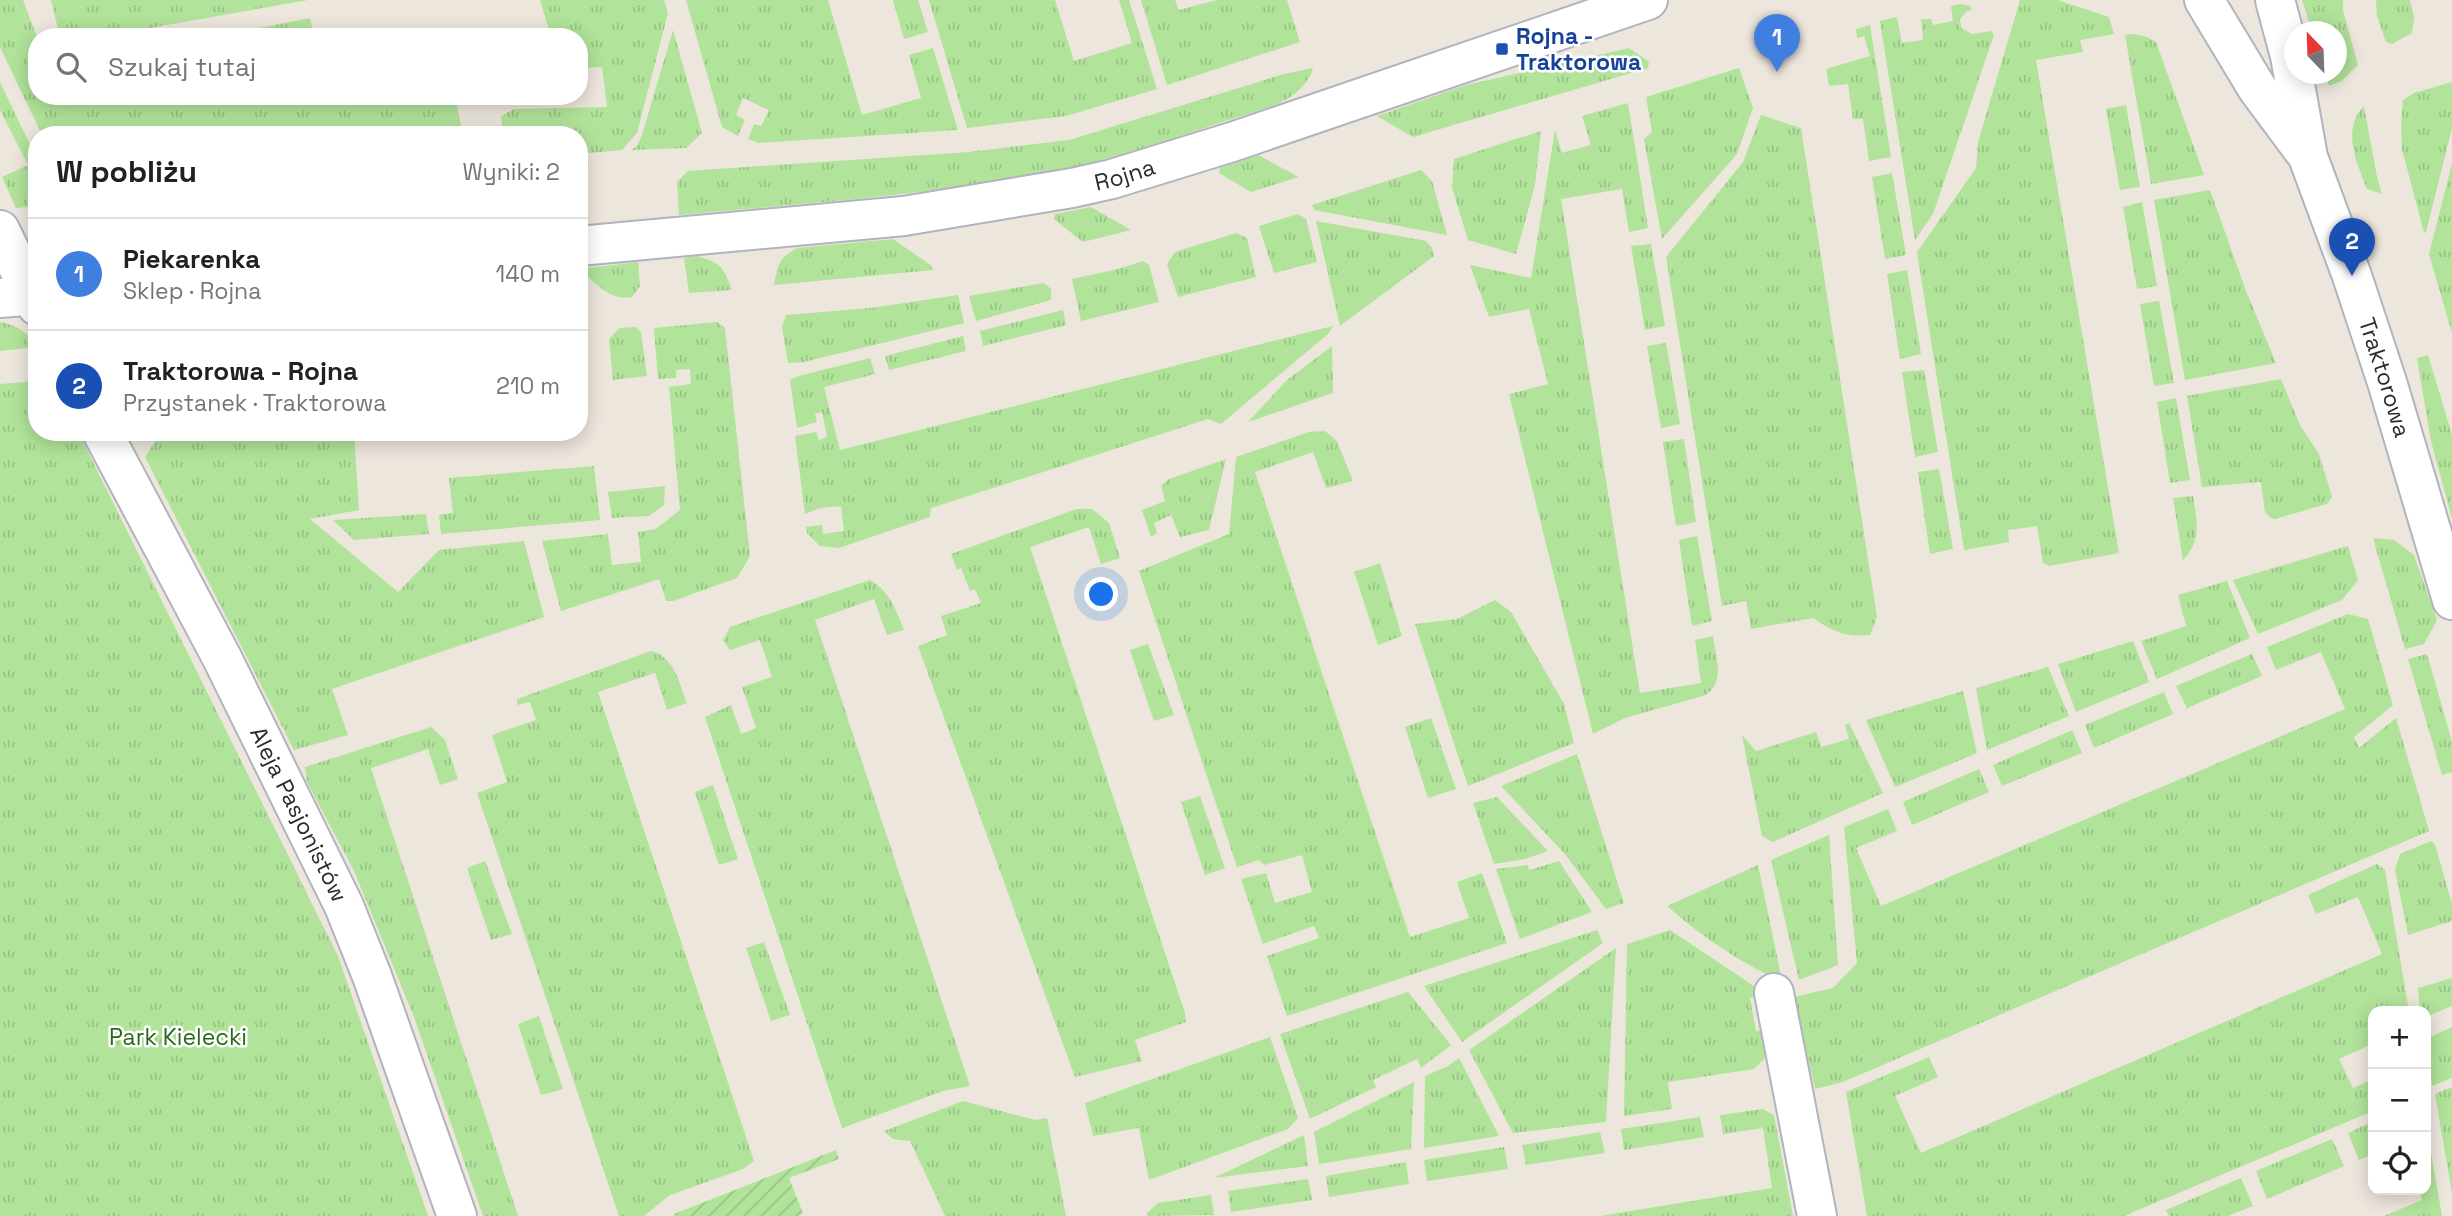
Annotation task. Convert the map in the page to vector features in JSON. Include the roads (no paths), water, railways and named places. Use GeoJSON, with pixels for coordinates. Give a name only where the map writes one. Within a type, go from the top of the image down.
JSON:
{"type":"FeatureCollection","features":[{"type":"Feature","properties":{"kind":"street","name":"Rojna"},"geometry":{"type":"LineString","coordinates":[[588,245],[904,216],[1112,179],[1648,0]]}},
{"type":"Feature","properties":{"kind":"street","name":"Traktorowa"},"geometry":{"type":"LineString","coordinates":[[2204,0],[2257,89],[2308,158]]}},
{"type":"Feature","properties":{"kind":"street","name":"Traktorowa"},"geometry":{"type":"LineString","coordinates":[[2275,0],[2290,56],[2308,158],[2383,369],[2452,600]]}},
{"type":"Feature","properties":{"kind":"street"},"geometry":{"type":"LineString","coordinates":[[0,230],[26,298]]}},
{"type":"Feature","properties":{"kind":"street","name":"Aleja Pasjonistów"},"geometry":{"type":"LineString","coordinates":[[107,441],[234,682],[344,906],[372,975],[457,1216]]}},
{"type":"Feature","properties":{"kind":"street"},"geometry":{"type":"LineString","coordinates":[[1774,993],[1817,1216]]}},
{"type":"Feature","properties":{"kind":"place","name":"Rojna - Traktorowa"},"geometry":{"type":"Point","coordinates":[1502,49]}},
{"type":"Feature","properties":{"kind":"place","name":"Piekarenka"},"geometry":{"type":"Point","coordinates":[1777,72]}},
{"type":"Feature","properties":{"kind":"place","name":"Traktorowa - Rojna"},"geometry":{"type":"Point","coordinates":[2352,276]}},
{"type":"Feature","properties":{"kind":"park label","name":"Park Kielecki"},"geometry":{"type":"Point","coordinates":[178,1037]}}]}
